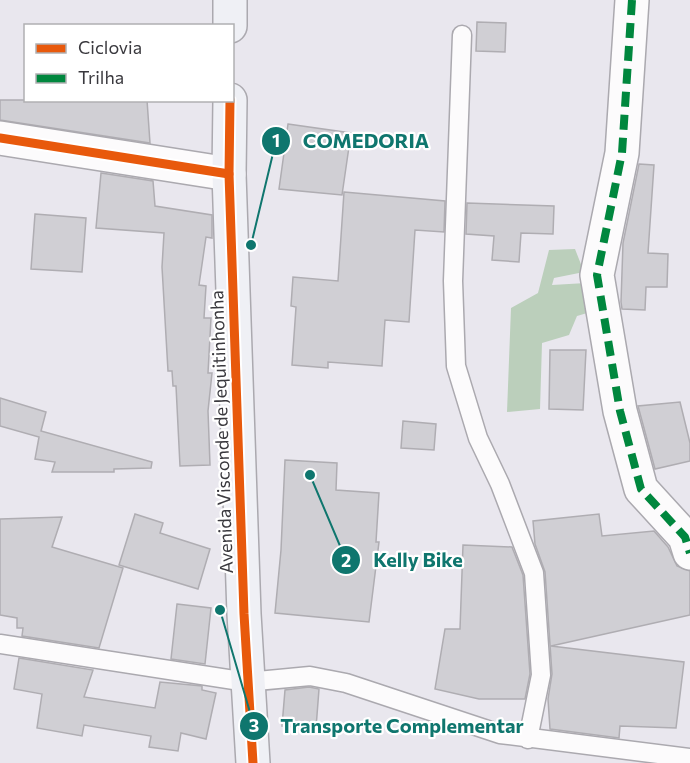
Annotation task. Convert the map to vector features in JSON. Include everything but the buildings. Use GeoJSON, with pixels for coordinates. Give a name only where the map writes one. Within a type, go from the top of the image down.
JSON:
{"type":"FeatureCollection","features":[{"type":"Feature","properties":{"kind":"street"},"geometry":{"type":"LineString","coordinates":[[230,0],[230,24]]}},
{"type":"Feature","properties":{"kind":"street"},"geometry":{"type":"LineString","coordinates":[[632,0],[622,153],[597,275],[620,411],[641,489],[685,537],[690,553]]}},
{"type":"Feature","properties":{"kind":"street","name":"Avenida Visconde de Jequitinhonha"},"geometry":{"type":"LineString","coordinates":[[230,102],[229,174],[247,682],[253,763]]}},
{"type":"Feature","properties":{"kind":"street"},"geometry":{"type":"LineString","coordinates":[[0,138],[229,174]]}},
{"type":"Feature","properties":{"kind":"lane"},"geometry":{"type":"LineString","coordinates":[[462,35],[453,281],[456,366],[477,438],[500,484],[534,573],[541,675],[528,739]]}},
{"type":"Feature","properties":{"kind":"lane"},"geometry":{"type":"LineString","coordinates":[[0,644],[247,682],[310,676],[337,681],[500,734],[690,758]]}},
{"type":"Feature","properties":{"kind":"green space"},"geometry":{"type":"Polygon","coordinates":[[[575,249],[584,272],[554,278],[552,285],[586,283],[594,311],[577,316],[569,335],[542,343],[540,409],[507,412],[511,308],[538,293],[549,250],[575,249]]]}},
{"type":"Feature","properties":{"kind":"marked path"},"geometry":{"type":"LineString","coordinates":[[632,0],[622,153],[597,275],[620,411],[641,489],[685,537],[690,553]]}},
{"type":"Feature","properties":{"kind":"cycle path"},"geometry":{"type":"LineString","coordinates":[[230,102],[229,174],[244,614],[253,763]]}},
{"type":"Feature","properties":{"kind":"cycle path"},"geometry":{"type":"LineString","coordinates":[[0,138],[229,174]]}},
{"type":"Feature","properties":{"kind":"place","name":"COMEDORIA"},"geometry":{"type":"Point","coordinates":[251,245]}},
{"type":"Feature","properties":{"kind":"place","name":"Kelly Bike"},"geometry":{"type":"Point","coordinates":[310,475]}},
{"type":"Feature","properties":{"kind":"place","name":"Transporte Complementar"},"geometry":{"type":"Point","coordinates":[220,610]}}]}
